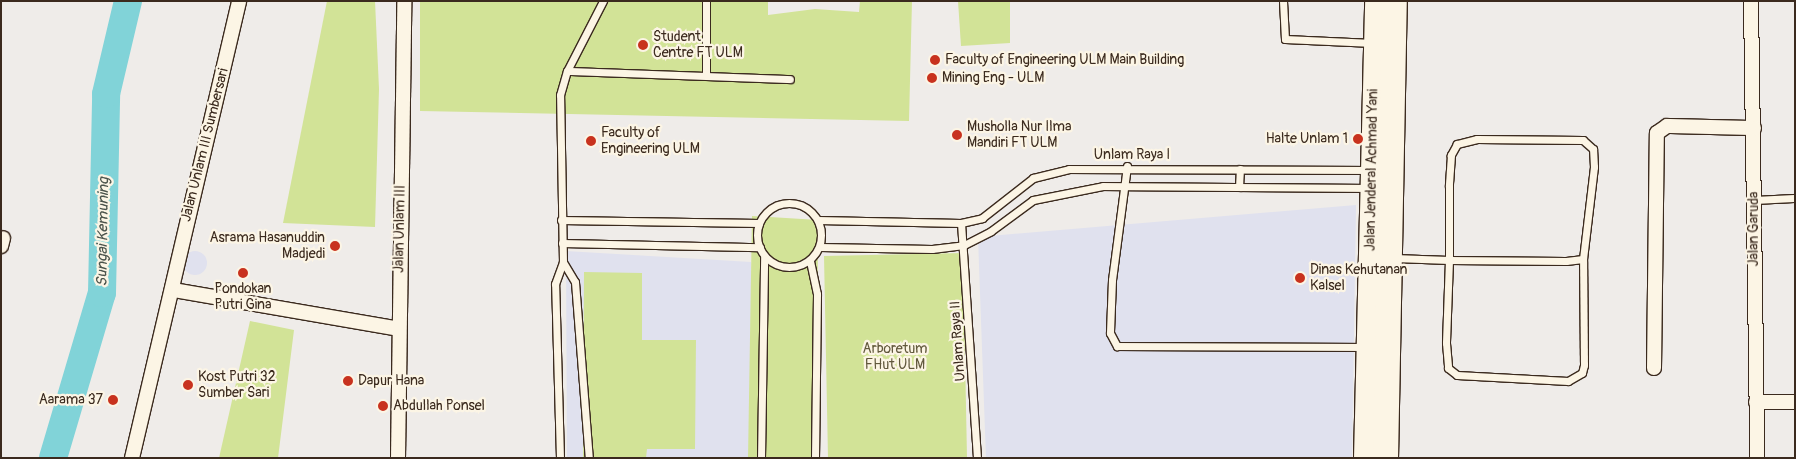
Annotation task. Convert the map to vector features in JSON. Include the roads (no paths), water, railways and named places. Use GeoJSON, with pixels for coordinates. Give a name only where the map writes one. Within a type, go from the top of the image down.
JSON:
{"type":"FeatureCollection","features":[{"type":"Feature","properties":{"kind":"highway","name":"Jalan Jenderal Achmad Yani"},"geometry":{"type":"LineString","coordinates":[[1366,458],[1377,1]]}},
{"type":"Feature","properties":{"kind":"highway","name":"Jalan Jenderal Achmad Yani"},"geometry":{"type":"LineString","coordinates":[[1385,458],[1391,258],[1394,1]]}},
{"type":"Feature","properties":{"kind":"street","name":"Jalan Unlam III Sumbersari"},"geometry":{"type":"LineString","coordinates":[[132,458],[174,290],[190,195],[239,1]]}},
{"type":"Feature","properties":{"kind":"street","name":"Jalan Unlam III"},"geometry":{"type":"LineString","coordinates":[[398,458],[404,1]]}},
{"type":"Feature","properties":{"kind":"street","name":"Jalan Garuda"},"geometry":{"type":"LineString","coordinates":[[1751,1],[1757,458]]}},
{"type":"Feature","properties":{"kind":"street"},"geometry":{"type":"LineString","coordinates":[[1654,368],[1657,133],[1668,126],[1754,128]]}},
{"type":"Feature","properties":{"kind":"street"},"geometry":{"type":"LineString","coordinates":[[174,290],[399,329]]}},
{"type":"Feature","properties":{"kind":"street"},"geometry":{"type":"LineString","coordinates":[[1756,402],[1795,402]]}},
{"type":"Feature","properties":{"kind":"lane"},"geometry":{"type":"LineString","coordinates":[[560,458],[555,284],[562,262],[560,95],[567,72],[603,1]]}},
{"type":"Feature","properties":{"kind":"lane"},"geometry":{"type":"LineString","coordinates":[[706,1],[706,75]]}},
{"type":"Feature","properties":{"kind":"lane"},"geometry":{"type":"LineString","coordinates":[[1283,1],[1285,40],[1376,43]]}},
{"type":"Feature","properties":{"kind":"lane"},"geometry":{"type":"LineString","coordinates":[[567,72],[790,79]]}},
{"type":"Feature","properties":{"kind":"lane"},"geometry":{"type":"LineString","coordinates":[[1477,139],[1583,140],[1593,149],[1592,208],[1583,259],[1584,364],[1582,373],[1568,382],[1457,375],[1448,368],[1451,155],[1457,144],[1477,139]]}},
{"type":"Feature","properties":{"kind":"lane"},"geometry":{"type":"LineString","coordinates":[[1127,166],[1112,280],[1110,333],[1117,346],[1368,347]]}},
{"type":"Feature","properties":{"kind":"lane","name":"Unlam Raya I"},"geometry":{"type":"LineString","coordinates":[[818,220],[961,223],[982,218],[1033,178],[1069,169],[1127,166],[1240,169],[1372,179]]}},
{"type":"Feature","properties":{"kind":"lane"},"geometry":{"type":"LineString","coordinates":[[1238,187],[1240,169]]}},
{"type":"Feature","properties":{"kind":"lane"},"geometry":{"type":"LineString","coordinates":[[820,247],[932,249],[964,244],[991,232],[1033,200],[1069,190],[1124,186],[1238,187],[1372,179]]}},
{"type":"Feature","properties":{"kind":"lane"},"geometry":{"type":"LineString","coordinates":[[1753,200],[1795,198]]}},
{"type":"Feature","properties":{"kind":"lane"},"geometry":{"type":"LineString","coordinates":[[761,458],[764,256],[760,246],[759,223],[769,209],[784,202],[801,203],[818,220],[820,247],[810,261],[794,268],[778,266],[764,256]]}},
{"type":"Feature","properties":{"kind":"lane"},"geometry":{"type":"LineString","coordinates":[[561,220],[759,223]]}},
{"type":"Feature","properties":{"kind":"lane","name":"Unlam Raya II"},"geometry":{"type":"LineString","coordinates":[[961,223],[964,244],[977,458]]}},
{"type":"Feature","properties":{"kind":"lane"},"geometry":{"type":"LineString","coordinates":[[562,244],[760,246]]}},
{"type":"Feature","properties":{"kind":"lane"},"geometry":{"type":"LineString","coordinates":[[1391,258],[1449,260],[1583,259]]}},
{"type":"Feature","properties":{"kind":"lane"},"geometry":{"type":"LineString","coordinates":[[810,261],[817,294],[815,458]]}},
{"type":"Feature","properties":{"kind":"lane"},"geometry":{"type":"LineString","coordinates":[[562,262],[576,282],[589,458]]}},
{"type":"Feature","properties":{"kind":"waterway","name":"Sungai Kemuning"},"geometry":{"type":"LineString","coordinates":[[53,458],[102,293],[106,94],[128,1]]}},
{"type":"Feature","properties":{"kind":"place","name":"Student Centre FT ULM"},"geometry":{"type":"Point","coordinates":[643,45]}},
{"type":"Feature","properties":{"kind":"place","name":"Faculty of Engineering ULM Main Building"},"geometry":{"type":"Point","coordinates":[935,60]}},
{"type":"Feature","properties":{"kind":"place","name":"Mining Eng - ULM"},"geometry":{"type":"Point","coordinates":[932,78]}},
{"type":"Feature","properties":{"kind":"place","name":"Musholla Nur Ilma Mandiri FT ULM"},"geometry":{"type":"Point","coordinates":[957,135]}},
{"type":"Feature","properties":{"kind":"place","name":"Halte Unlam 1"},"geometry":{"type":"Point","coordinates":[1358,139]}},
{"type":"Feature","properties":{"kind":"place","name":"Faculty of Engineering ULM"},"geometry":{"type":"Point","coordinates":[591,141]}},
{"type":"Feature","properties":{"kind":"place","name":"Asrama Hasanuddin Madjedi"},"geometry":{"type":"Point","coordinates":[335,246]}},
{"type":"Feature","properties":{"kind":"place","name":"Pondokan Putri Gina"},"geometry":{"type":"Point","coordinates":[243,273]}},
{"type":"Feature","properties":{"kind":"place","name":"Dinas Kehutanan Kalsel"},"geometry":{"type":"Point","coordinates":[1300,278]}},
{"type":"Feature","properties":{"kind":"place","name":"Dapur Hana"},"geometry":{"type":"Point","coordinates":[348,381]}},
{"type":"Feature","properties":{"kind":"place","name":"Kost Putri 32 Sumber Sari"},"geometry":{"type":"Point","coordinates":[188,385]}},
{"type":"Feature","properties":{"kind":"place","name":"Aarama 37"},"geometry":{"type":"Point","coordinates":[113,400]}},
{"type":"Feature","properties":{"kind":"place","name":"Abdullah Ponsel"},"geometry":{"type":"Point","coordinates":[383,406]}},
{"type":"Feature","properties":{"kind":"park label","name":"Arboretum FHut ULM"},"geometry":{"type":"Point","coordinates":[895,358]}}]}
